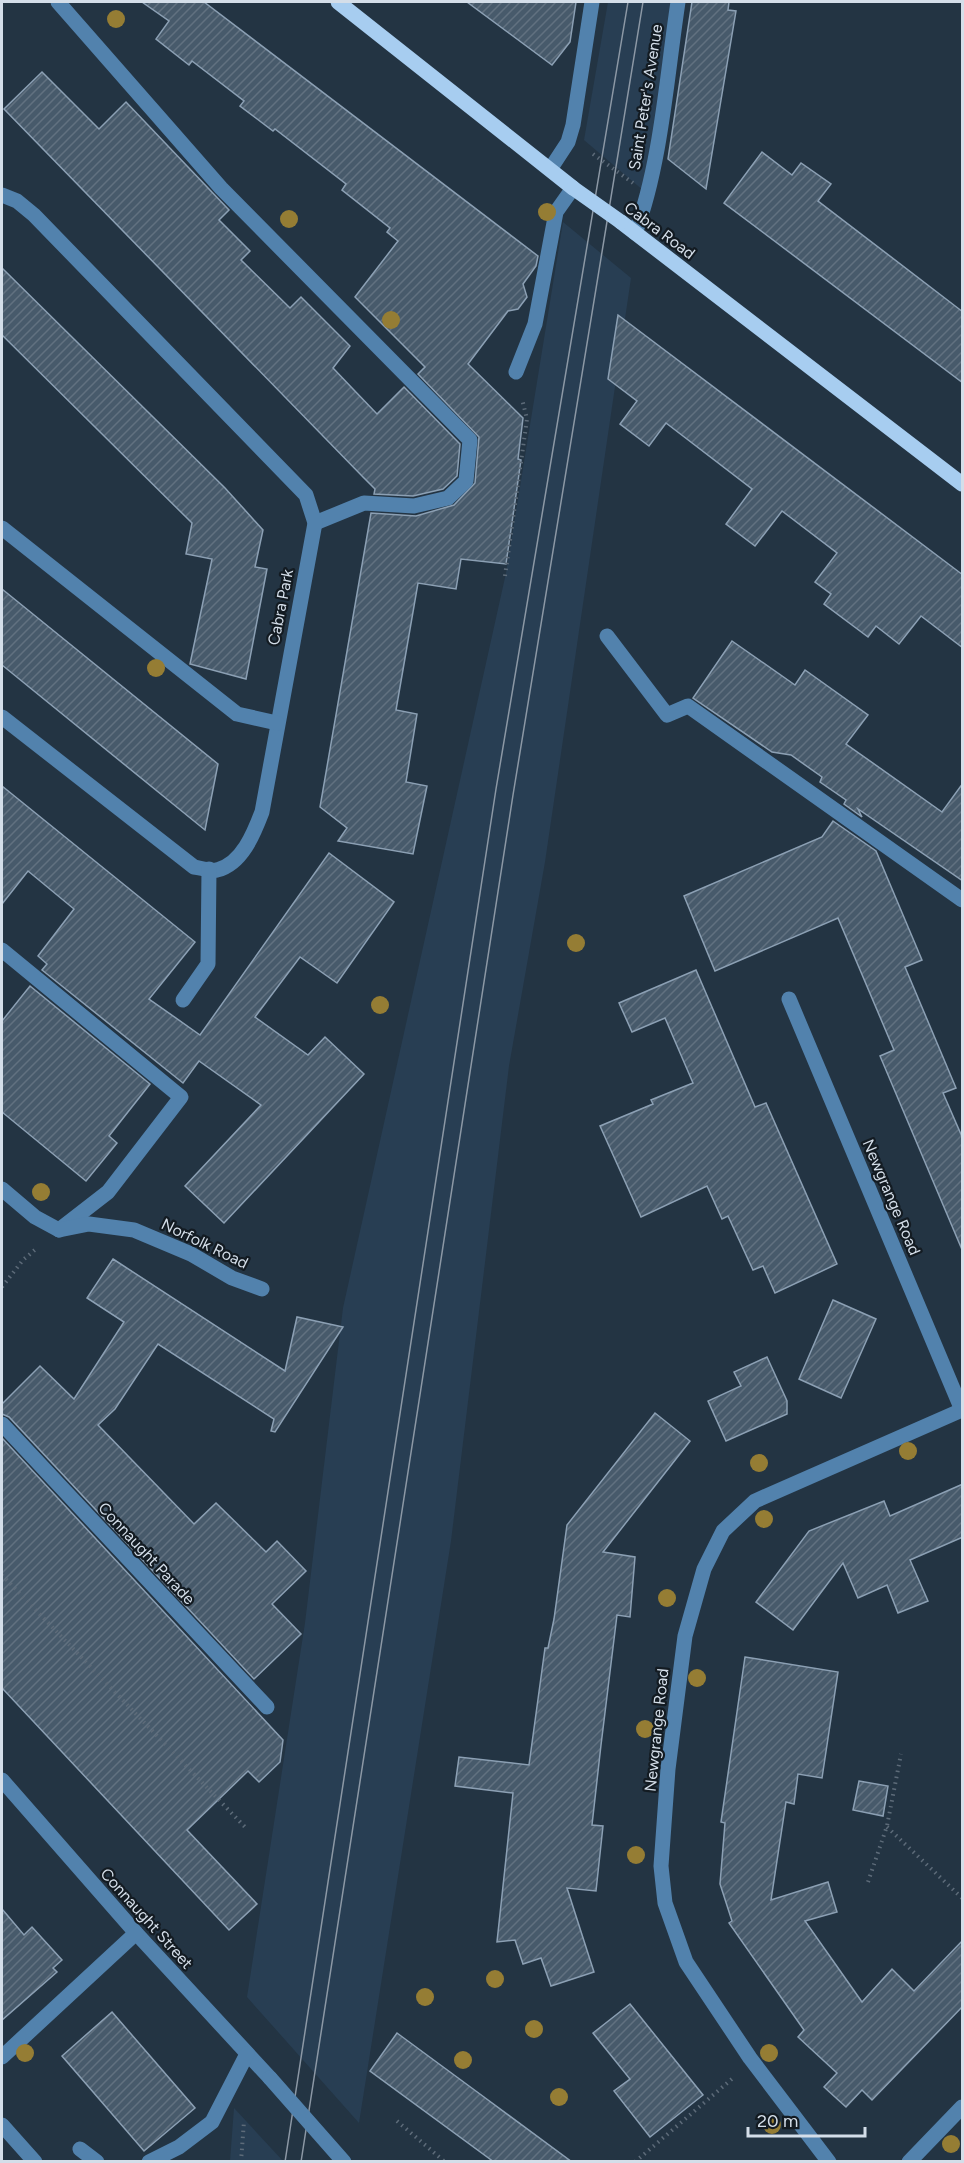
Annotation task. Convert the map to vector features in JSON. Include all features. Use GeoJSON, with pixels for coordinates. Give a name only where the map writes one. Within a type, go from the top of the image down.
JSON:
{"type":"FeatureCollection","features":[{"type":"Feature","properties":{"kind":"main road","name":"Cabra Road"},"geometry":{"type":"LineString","coordinates":[[338,2],[551,168],[573,188],[621,222],[963,484]]}},
{"type":"Feature","properties":{"kind":"street"},"geometry":{"type":"LineString","coordinates":[[58,2],[221,188],[470,440],[466,481],[448,498],[414,506],[364,503],[315,523]]}},
{"type":"Feature","properties":{"kind":"street"},"geometry":{"type":"LineString","coordinates":[[551,168],[568,142],[573,124],[592,2]]}},
{"type":"Feature","properties":{"kind":"street","name":"Saint Peter's Avenue"},"geometry":{"type":"LineString","coordinates":[[635,233],[644,210],[655,152],[678,2]]}},
{"type":"Feature","properties":{"kind":"street"},"geometry":{"type":"LineString","coordinates":[[516,372],[536,324],[556,212],[573,188]]}},
{"type":"Feature","properties":{"kind":"street","name":"Cabra Park"},"geometry":{"type":"LineString","coordinates":[[2,195],[17,201],[34,215],[306,495],[315,523],[262,812],[252,840],[230,863],[216,870],[209,869]]}},
{"type":"Feature","properties":{"kind":"street"},"geometry":{"type":"LineString","coordinates":[[2,528],[237,714],[277,723]]}},
{"type":"Feature","properties":{"kind":"street"},"geometry":{"type":"LineString","coordinates":[[607,636],[666,715],[687,706],[963,900]]}},
{"type":"Feature","properties":{"kind":"street"},"geometry":{"type":"LineString","coordinates":[[2,717],[194,867],[209,869],[208,964],[183,1000]]}},
{"type":"Feature","properties":{"kind":"street"},"geometry":{"type":"LineString","coordinates":[[2,950],[181,1097],[108,1192],[59,1230],[35,1217],[2,1189]]}},
{"type":"Feature","properties":{"kind":"street","name":"Newgrange Road"},"geometry":{"type":"LineString","coordinates":[[789,999],[962,1410],[754,1501],[723,1532],[704,1569],[685,1636],[668,1770],[661,1866],[665,1903],[686,1962],[753,2061],[829,2162]]}},
{"type":"Feature","properties":{"kind":"street","name":"Norfolk Road"},"geometry":{"type":"LineString","coordinates":[[59,1230],[89,1224],[134,1230],[191,1254],[232,1278],[262,1289]]}},
{"type":"Feature","properties":{"kind":"street","name":"Connaught Parade"},"geometry":{"type":"LineString","coordinates":[[2,1424],[267,1707]]}},
{"type":"Feature","properties":{"kind":"street","name":"Connaught Street"},"geometry":{"type":"LineString","coordinates":[[2,1780],[136,1933],[344,2162]]}},
{"type":"Feature","properties":{"kind":"street"},"geometry":{"type":"LineString","coordinates":[[2,2054],[136,1933]]}},
{"type":"Feature","properties":{"kind":"street"},"geometry":{"type":"LineString","coordinates":[[149,2162],[180,2147],[212,2122],[247,2054]]}},
{"type":"Feature","properties":{"kind":"street"},"geometry":{"type":"LineString","coordinates":[[909,2162],[963,2107]]}},
{"type":"Feature","properties":{"kind":"street"},"geometry":{"type":"LineString","coordinates":[[2,2125],[35,2162]]}},
{"type":"Feature","properties":{"kind":"street"},"geometry":{"type":"LineString","coordinates":[[80,2149],[97,2162]]}},
{"type":"Feature","properties":{"kind":"path"},"geometry":{"type":"LineString","coordinates":[[593,154],[633,183]]}},
{"type":"Feature","properties":{"kind":"path"},"geometry":{"type":"LineString","coordinates":[[505,576],[527,419],[516,372]]}},
{"type":"Feature","properties":{"kind":"path"},"geometry":{"type":"LineString","coordinates":[[2,1287],[23,1260]]}},
{"type":"Feature","properties":{"kind":"path"},"geometry":{"type":"LineString","coordinates":[[2,1575],[245,1827]]}},
{"type":"Feature","properties":{"kind":"path"},"geometry":{"type":"LineString","coordinates":[[868,1881],[887,1826],[901,1754]]}},
{"type":"Feature","properties":{"kind":"path"},"geometry":{"type":"LineString","coordinates":[[887,1826],[963,1898]]}},
{"type":"Feature","properties":{"kind":"path"},"geometry":{"type":"LineString","coordinates":[[635,2162],[753,2061]]}},
{"type":"Feature","properties":{"kind":"path"},"geometry":{"type":"LineString","coordinates":[[241,2162],[246,2131],[244,2113]]}},
{"type":"Feature","properties":{"kind":"path"},"geometry":{"type":"LineString","coordinates":[[397,2121],[445,2162]]}},
{"type":"Feature","properties":{"kind":"shaded area"},"geometry":{"type":"Polygon","coordinates":[[[608,2],[674,2],[644,191],[584,140],[608,2]]]}},
{"type":"Feature","properties":{"kind":"shaded area"},"geometry":{"type":"Polygon","coordinates":[[[563,222],[631,278],[545,862],[509,1066],[451,1541],[359,2123],[247,1997],[305,1623],[343,1308],[506,573],[563,222]]]}},
{"type":"Feature","properties":{"kind":"shaded area"},"geometry":{"type":"Polygon","coordinates":[[[234,2108],[283,2161],[230,2161],[234,2108]]]}},
{"type":"Feature","properties":{"kind":"building"},"geometry":{"type":"Polygon","coordinates":[[[142,2],[204,2],[538,256],[536,266],[523,284],[527,297],[518,309],[508,311],[468,364],[523,418],[518,459],[521,460],[506,564],[461,559],[456,589],[418,583],[396,710],[417,714],[406,782],[427,786],[413,854],[338,841],[347,828],[320,807],[371,513],[416,516],[454,505],[475,483],[479,437],[418,374],[425,367],[355,297],[398,241],[387,232],[390,228],[342,190],[346,184],[275,129],[273,131],[240,106],[244,101],[192,61],[189,65],[156,39],[169,21],[142,2]]]}},
{"type":"Feature","properties":{"kind":"building"},"geometry":{"type":"Polygon","coordinates":[[[467,2],[576,2],[570,42],[552,65],[467,2]]]}},
{"type":"Feature","properties":{"kind":"building"},"geometry":{"type":"Polygon","coordinates":[[[692,2],[729,2],[728,10],[736,11],[706,189],[668,159],[692,2]]]}},
{"type":"Feature","properties":{"kind":"building"},"geometry":{"type":"Polygon","coordinates":[[[42,72],[99,129],[126,102],[229,210],[219,220],[250,251],[241,260],[290,308],[301,297],[350,346],[333,368],[377,414],[404,387],[460,444],[457,476],[443,489],[413,496],[374,494],[375,489],[4,109],[42,72]]]}},
{"type":"Feature","properties":{"kind":"building"},"geometry":{"type":"Polygon","coordinates":[[[762,152],[792,175],[801,163],[831,184],[818,201],[963,312],[963,383],[724,203],[762,152]]]}},
{"type":"Feature","properties":{"kind":"building"},"geometry":{"type":"Polygon","coordinates":[[[2,268],[225,488],[263,530],[255,567],[267,569],[246,679],[190,664],[212,559],[186,554],[192,523],[2,335],[2,268]]]}},
{"type":"Feature","properties":{"kind":"building"},"geometry":{"type":"Polygon","coordinates":[[[618,315],[963,575],[963,648],[921,616],[899,644],[876,626],[868,637],[824,604],[831,594],[815,582],[837,553],[782,511],[755,546],[726,524],[752,489],[666,423],[649,446],[620,424],[637,401],[608,379],[618,315]]]}},
{"type":"Feature","properties":{"kind":"building"},"geometry":{"type":"Polygon","coordinates":[[[2,589],[218,764],[205,830],[2,665],[2,589]]]}},
{"type":"Feature","properties":{"kind":"building"},"geometry":{"type":"Polygon","coordinates":[[[732,641],[795,685],[805,670],[868,715],[846,744],[942,812],[963,783],[963,881],[858,809],[862,817],[844,804],[846,800],[820,782],[822,777],[791,755],[772,752],[693,698],[732,641]]]}},
{"type":"Feature","properties":{"kind":"building"},"geometry":{"type":"Polygon","coordinates":[[[2,786],[195,942],[149,999],[200,1035],[329,853],[394,902],[337,983],[300,957],[255,1017],[308,1055],[325,1037],[364,1074],[224,1223],[185,1186],[261,1105],[199,1061],[183,1083],[42,970],[47,964],[38,956],[74,909],[28,871],[2,904],[2,786]]]}},
{"type":"Feature","properties":{"kind":"building"},"geometry":{"type":"Polygon","coordinates":[[[833,821],[876,851],[922,960],[905,967],[956,1088],[943,1093],[963,1139],[963,1252],[880,1056],[894,1050],[838,918],[715,971],[684,896],[822,837],[833,821]]]}},
{"type":"Feature","properties":{"kind":"building"},"geometry":{"type":"Polygon","coordinates":[[[696,970],[755,1107],[766,1103],[837,1264],[775,1293],[763,1266],[753,1270],[728,1216],[722,1219],[707,1186],[641,1217],[600,1126],[653,1104],[651,1100],[693,1083],[665,1018],[632,1032],[619,1003],[696,970]]]}},
{"type":"Feature","properties":{"kind":"building"},"geometry":{"type":"Polygon","coordinates":[[[30,986],[150,1084],[109,1136],[117,1143],[86,1181],[2,1112],[2,1021],[30,986]]]}},
{"type":"Feature","properties":{"kind":"building"},"geometry":{"type":"Polygon","coordinates":[[[113,1259],[285,1371],[297,1317],[343,1327],[275,1432],[271,1431],[274,1419],[158,1344],[115,1409],[98,1425],[194,1524],[216,1503],[266,1552],[277,1541],[306,1571],[272,1604],[301,1634],[254,1679],[9,1417],[2,1414],[2,1404],[40,1366],[74,1399],[124,1322],[87,1298],[113,1259]]]}},
{"type":"Feature","properties":{"kind":"building"},"geometry":{"type":"Polygon","coordinates":[[[833,1300],[876,1319],[841,1398],[799,1379],[833,1300]]]}},
{"type":"Feature","properties":{"kind":"building"},"geometry":{"type":"Polygon","coordinates":[[[767,1357],[787,1401],[787,1414],[726,1441],[708,1401],[741,1386],[734,1372],[767,1357]]]}},
{"type":"Feature","properties":{"kind":"building"},"geometry":{"type":"Polygon","coordinates":[[[655,1413],[690,1441],[603,1552],[635,1557],[630,1617],[617,1615],[601,1745],[592,1825],[603,1826],[596,1891],[567,1888],[594,1972],[551,1986],[541,1958],[523,1964],[515,1940],[497,1942],[513,1793],[455,1786],[459,1757],[529,1765],[545,1648],[548,1648],[554,1619],[567,1525],[655,1413]]]}},
{"type":"Feature","properties":{"kind":"building"},"geometry":{"type":"Polygon","coordinates":[[[2,1438],[283,1740],[280,1762],[259,1782],[248,1771],[187,1830],[257,1904],[229,1930],[2,1688],[2,1438]]]}},
{"type":"Feature","properties":{"kind":"building"},"geometry":{"type":"Polygon","coordinates":[[[963,1484],[963,1537],[910,1560],[928,1601],[898,1613],[887,1585],[858,1598],[843,1563],[793,1630],[756,1602],[809,1531],[884,1501],[890,1516],[963,1484]]]}},
{"type":"Feature","properties":{"kind":"building"},"geometry":{"type":"Polygon","coordinates":[[[745,1657],[838,1672],[822,1778],[798,1774],[794,1804],[786,1802],[771,1900],[828,1882],[837,1912],[805,1921],[862,2002],[892,1969],[914,1991],[963,1940],[963,2006],[872,2100],[862,2090],[846,2107],[824,2087],[837,2073],[798,2037],[804,2030],[729,1923],[732,1921],[720,1884],[725,1823],[721,1822],[745,1657]]]}},
{"type":"Feature","properties":{"kind":"building"},"geometry":{"type":"Polygon","coordinates":[[[859,1781],[888,1786],[883,1816],[853,1810],[859,1781]]]}},
{"type":"Feature","properties":{"kind":"building"},"geometry":{"type":"Polygon","coordinates":[[[2,1909],[24,1935],[32,1927],[62,1960],[53,1968],[57,1972],[2,2020],[2,1909]]]}},
{"type":"Feature","properties":{"kind":"building"},"geometry":{"type":"Polygon","coordinates":[[[630,2004],[703,2095],[650,2137],[614,2091],[630,2079],[593,2033],[630,2004]]]}},
{"type":"Feature","properties":{"kind":"building"},"geometry":{"type":"Polygon","coordinates":[[[112,2012],[195,2108],[144,2151],[62,2056],[112,2012]]]}},
{"type":"Feature","properties":{"kind":"building"},"geometry":{"type":"Polygon","coordinates":[[[397,2033],[572,2162],[494,2162],[370,2071],[397,2033]]]}},
{"type":"Feature","properties":{"kind":"tram line"},"geometry":{"type":"LineString","coordinates":[[285,2162],[496,789],[628,2]]}},
{"type":"Feature","properties":{"kind":"tram line"},"geometry":{"type":"LineString","coordinates":[[301,2162],[513,795],[643,2]]}}]}
